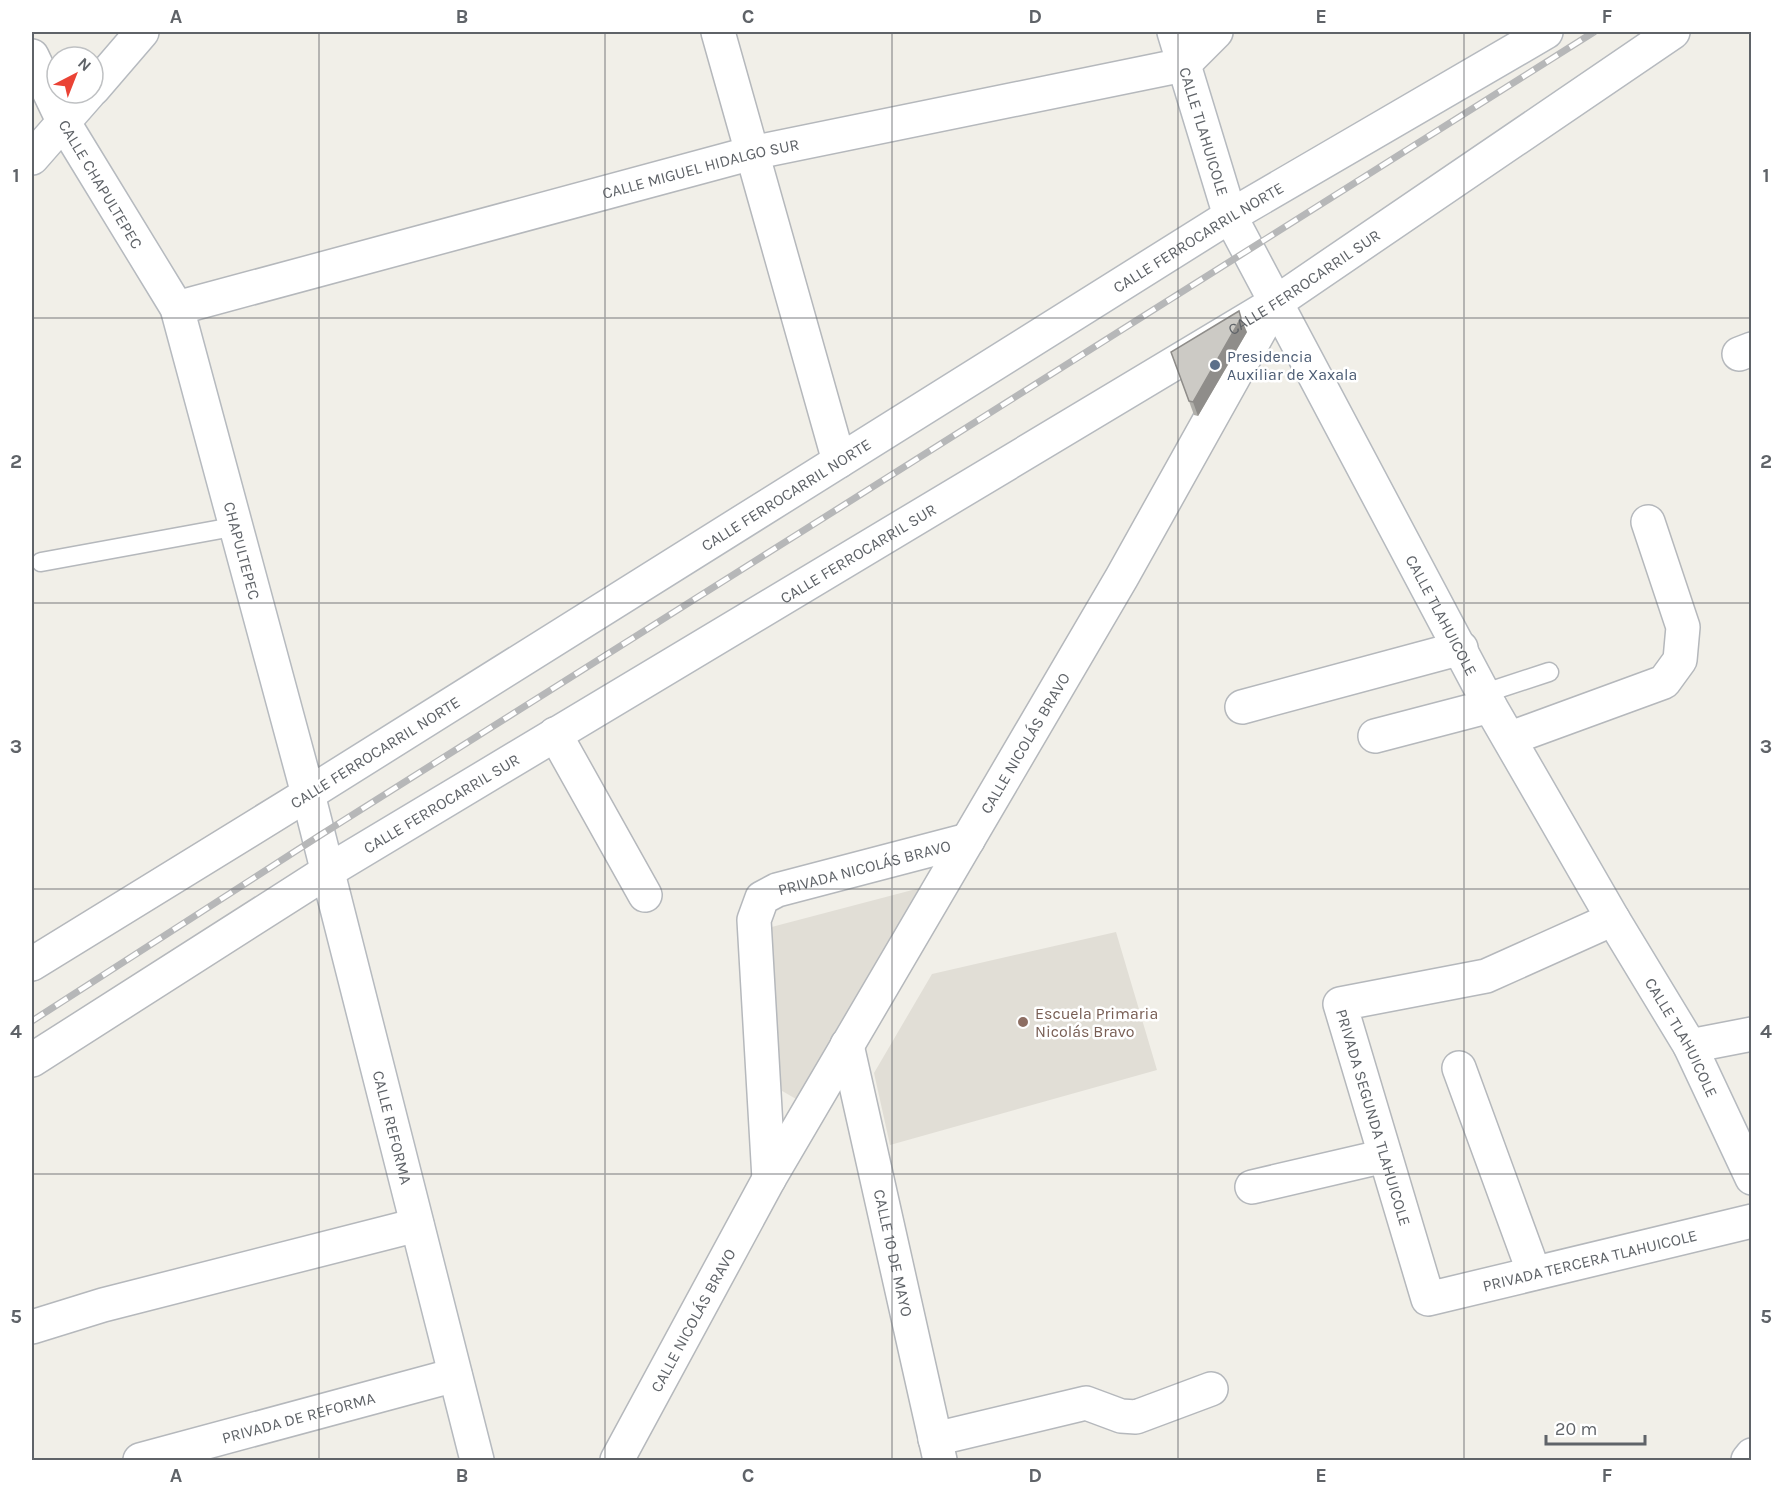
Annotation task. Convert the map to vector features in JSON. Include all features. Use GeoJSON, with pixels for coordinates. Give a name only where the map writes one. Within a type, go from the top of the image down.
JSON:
{"type":"FeatureCollection","features":[{"type":"Feature","properties":{"kind":"street"},"geometry":{"type":"LineString","coordinates":[[105,75],[142,32]]}},
{"type":"Feature","properties":{"kind":"street"},"geometry":{"type":"LineString","coordinates":[[718,32],[839,461]]}},
{"type":"Feature","properties":{"kind":"street","name":"CALLE TLAHUICOLE"},"geometry":{"type":"LineString","coordinates":[[1174,32],[1230,216],[1488,700],[1613,919],[1690,1046],[1752,1178]]}},
{"type":"Feature","properties":{"kind":"street"},"geometry":{"type":"LineString","coordinates":[[1183,65],[1216,32]]}},
{"type":"Feature","properties":{"kind":"street","name":"CALLE FERROCARRIL NORTE"},"geometry":{"type":"LineString","coordinates":[[32,964],[308,794],[1230,216],[1546,32]]}},
{"type":"Feature","properties":{"kind":"street","name":"CALLE FERROCARRIL SUR"},"geometry":{"type":"LineString","coordinates":[[32,1060],[328,871],[1275,303],[1673,32]]}},
{"type":"Feature","properties":{"kind":"street","name":"CALLE CHAPULTEPEC"},"geometry":{"type":"LineString","coordinates":[[32,56],[64,123],[177,308]]}},
{"type":"Feature","properties":{"kind":"street","name":"CALLE MIGUEL HIDALGO SUR"},"geometry":{"type":"LineString","coordinates":[[177,308],[752,153],[1183,65]]}},
{"type":"Feature","properties":{"kind":"street"},"geometry":{"type":"LineString","coordinates":[[32,158],[79,105]]}},
{"type":"Feature","properties":{"kind":"street","name":"CALLE NICOLÁS BRAVO"},"geometry":{"type":"LineString","coordinates":[[617,1461],[769,1179],[1122,577],[1275,303]]}},
{"type":"Feature","properties":{"kind":"street","name":"CHAPULTEPEC"},"geometry":{"type":"LineString","coordinates":[[177,308],[238,526],[308,794]]}},
{"type":"Feature","properties":{"kind":"street"},"geometry":{"type":"LineString","coordinates":[[1511,738],[1664,682],[1680,660],[1683,627],[1648,522]]}},
{"type":"Feature","properties":{"kind":"street"},"geometry":{"type":"LineString","coordinates":[[1242,707],[1461,648]]}},
{"type":"Feature","properties":{"kind":"street"},"geometry":{"type":"LineString","coordinates":[[1375,736],[1488,700]]}},
{"type":"Feature","properties":{"kind":"street"},"geometry":{"type":"LineString","coordinates":[[555,734],[645,895]]}},
{"type":"Feature","properties":{"kind":"street","name":"CALLE REFORMA"},"geometry":{"type":"LineString","coordinates":[[308,794],[477,1461]]}},
{"type":"Feature","properties":{"kind":"street","name":"PRIVADA NICOLÁS BRAVO"},"geometry":{"type":"LineString","coordinates":[[769,1179],[754,920],[762,898],[777,890],[968,840]]}},
{"type":"Feature","properties":{"kind":"street","name":"PRIVADA SEGUNDA TLAHUICOLE"},"geometry":{"type":"LineString","coordinates":[[1428,1299],[1340,1004],[1486,976],[1613,919]]}},
{"type":"Feature","properties":{"kind":"street"},"geometry":{"type":"LineString","coordinates":[[1690,1046],[1752,1034]]}},
{"type":"Feature","properties":{"kind":"street","name":"CALLE 10 DE MAYO"},"geometry":{"type":"LineString","coordinates":[[847,1045],[937,1450]]}},
{"type":"Feature","properties":{"kind":"street"},"geometry":{"type":"LineString","coordinates":[[1459,1068],[1534,1273]]}},
{"type":"Feature","properties":{"kind":"street"},"geometry":{"type":"LineString","coordinates":[[1252,1187],[1385,1156]]}},
{"type":"Feature","properties":{"kind":"street","name":"PRIVADA TERCERA TLAHUICOLE"},"geometry":{"type":"LineString","coordinates":[[1428,1299],[1752,1221]]}},
{"type":"Feature","properties":{"kind":"street"},"geometry":{"type":"LineString","coordinates":[[32,1327],[103,1305],[417,1225]]}},
{"type":"Feature","properties":{"kind":"street","name":"PRIVADA DE REFORMA"},"geometry":{"type":"LineString","coordinates":[[140,1461],[455,1375]]}},
{"type":"Feature","properties":{"kind":"street"},"geometry":{"type":"LineString","coordinates":[[937,1450],[1086,1402],[1121,1416],[1136,1417],[1211,1389]]}},
{"type":"Feature","properties":{"kind":"street"},"geometry":{"type":"LineString","coordinates":[[1749,1461],[1752,1455]]}},
{"type":"Feature","properties":{"kind":"lane"},"geometry":{"type":"LineString","coordinates":[[41,562],[238,526]]}},
{"type":"Feature","properties":{"kind":"lane"},"geometry":{"type":"LineString","coordinates":[[1488,700],[1549,672]]}},
{"type":"Feature","properties":{"kind":"shaded area"},"geometry":{"type":"Polygon","coordinates":[[[920,888],[810,1107],[770,1084],[764,929],[920,888]]]}},
{"type":"Feature","properties":{"kind":"shaded area","name":"Escuela Primaria Nicolás Bravo"},"geometry":{"type":"Polygon","coordinates":[[[1116,932],[1157,1070],[890,1145],[874,1073],[932,974],[1116,932]]]}},
{"type":"Feature","properties":{"kind":"building"},"geometry":{"type":"Polygon","coordinates":[[[1239,311],[1241,318],[1193,402],[1189,401],[1171,352],[1239,311]]]}},
{"type":"Feature","properties":{"kind":"railway"},"geometry":{"type":"LineString","coordinates":[[32,1021],[319,836],[1594,32]]}},
{"type":"Feature","properties":{"kind":"place","name":"Presidencia Auxiliar de Xaxala"},"geometry":{"type":"Point","coordinates":[1215,365]}},
{"type":"Feature","properties":{"kind":"place","name":"Escuela Primaria Nicolás Bravo"},"geometry":{"type":"Point","coordinates":[1023,1022]}}]}
